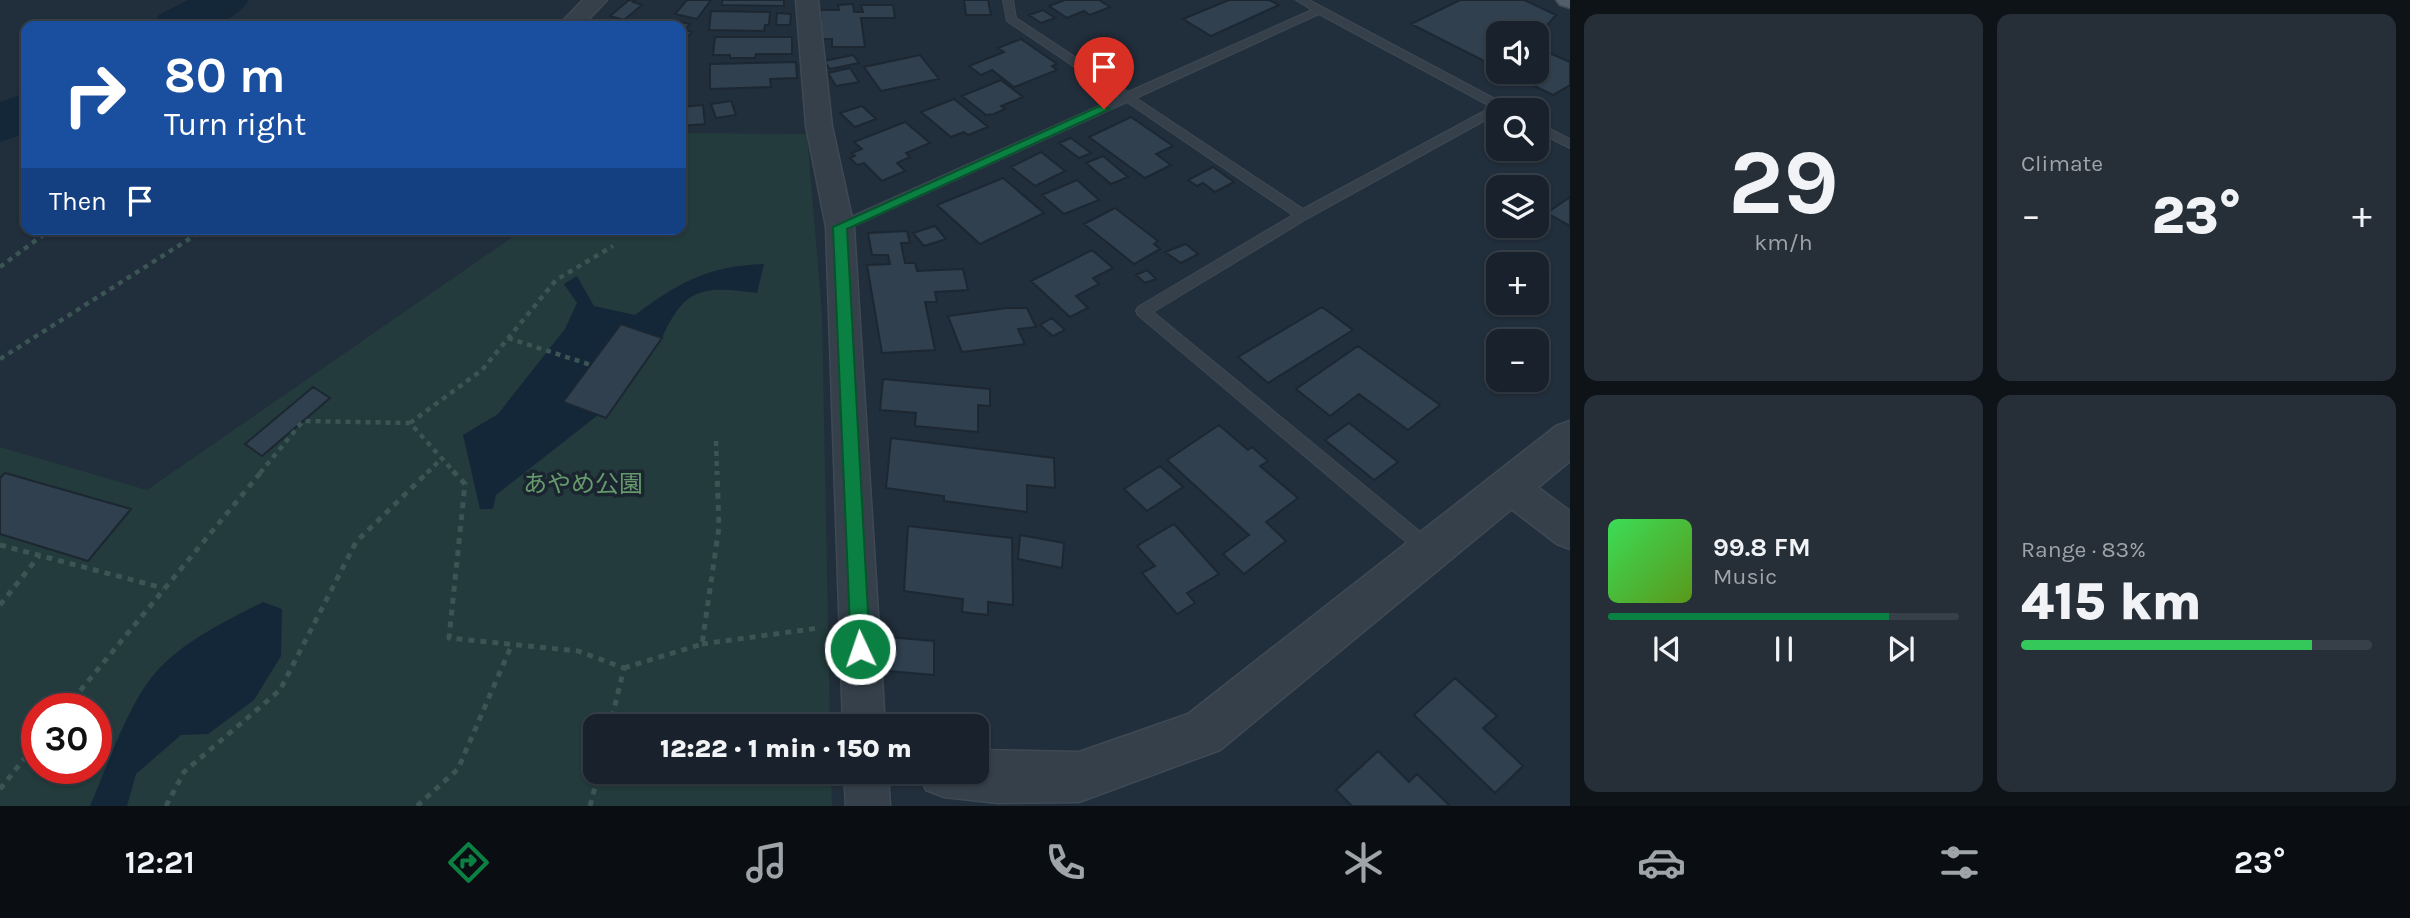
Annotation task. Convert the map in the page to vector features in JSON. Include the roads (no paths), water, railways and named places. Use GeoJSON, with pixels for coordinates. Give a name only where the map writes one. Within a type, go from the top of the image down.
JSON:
{"type":"FeatureCollection","features":[{"type":"Feature","properties":{"kind":"street"},"geometry":{"type":"LineString","coordinates":[[574,21],[596,0]]}},
{"type":"Feature","properties":{"kind":"street"},"geometry":{"type":"LineString","coordinates":[[807,0],[819,126],[840,227],[863,714]]}},
{"type":"Feature","properties":{"kind":"street"},"geometry":{"type":"LineString","coordinates":[[989,777],[1079,777],[1203,733],[1570,438]]}},
{"type":"Feature","properties":{"kind":"street"},"geometry":{"type":"LineString","coordinates":[[1511,488],[1570,532]]}},
{"type":"Feature","properties":{"kind":"street"},"geometry":{"type":"LineString","coordinates":[[867,784],[868,806]]}},
{"type":"Feature","properties":{"kind":"lane"},"geometry":{"type":"LineString","coordinates":[[1008,0],[1011,19],[1303,215]]}},
{"type":"Feature","properties":{"kind":"lane"},"geometry":{"type":"LineString","coordinates":[[1301,0],[1486,99]]}},
{"type":"Feature","properties":{"kind":"lane"},"geometry":{"type":"LineString","coordinates":[[840,227],[1320,10]]}},
{"type":"Feature","properties":{"kind":"lane"},"geometry":{"type":"LineString","coordinates":[[1430,552],[1143,311],[1303,215],[1486,118]]}},
{"type":"Feature","properties":{"kind":"lane"},"geometry":{"type":"LineString","coordinates":[[1549,133],[1570,144]]}},
{"type":"Feature","properties":{"kind":"water"},"geometry":{"type":"Polygon","coordinates":[[[764,264],[757,293],[710,290],[698,293],[679,308],[662,338],[621,324],[564,401],[598,415],[496,495],[493,509],[480,509],[463,435],[498,414],[565,329],[577,303],[564,284],[577,276],[594,306],[635,315],[666,293],[710,272],[764,264]]]}},
{"type":"Feature","properties":{"kind":"water"},"geometry":{"type":"Polygon","coordinates":[[[263,602],[282,609],[281,656],[254,700],[208,734],[181,735],[136,774],[127,806],[90,806],[99,784],[112,784],[112,753],[127,718],[146,685],[180,650],[263,602]]]}},
{"type":"Feature","properties":{"kind":"waterway"},"geometry":{"type":"LineString","coordinates":[[186,21],[225,0]]}},
{"type":"Feature","properties":{"kind":"waterway"},"geometry":{"type":"LineString","coordinates":[[0,125],[21,113]]}},
{"type":"Feature","properties":{"kind":"park label","name":"あやめ公園"},"geometry":{"type":"Point","coordinates":[583,484]}}]}
